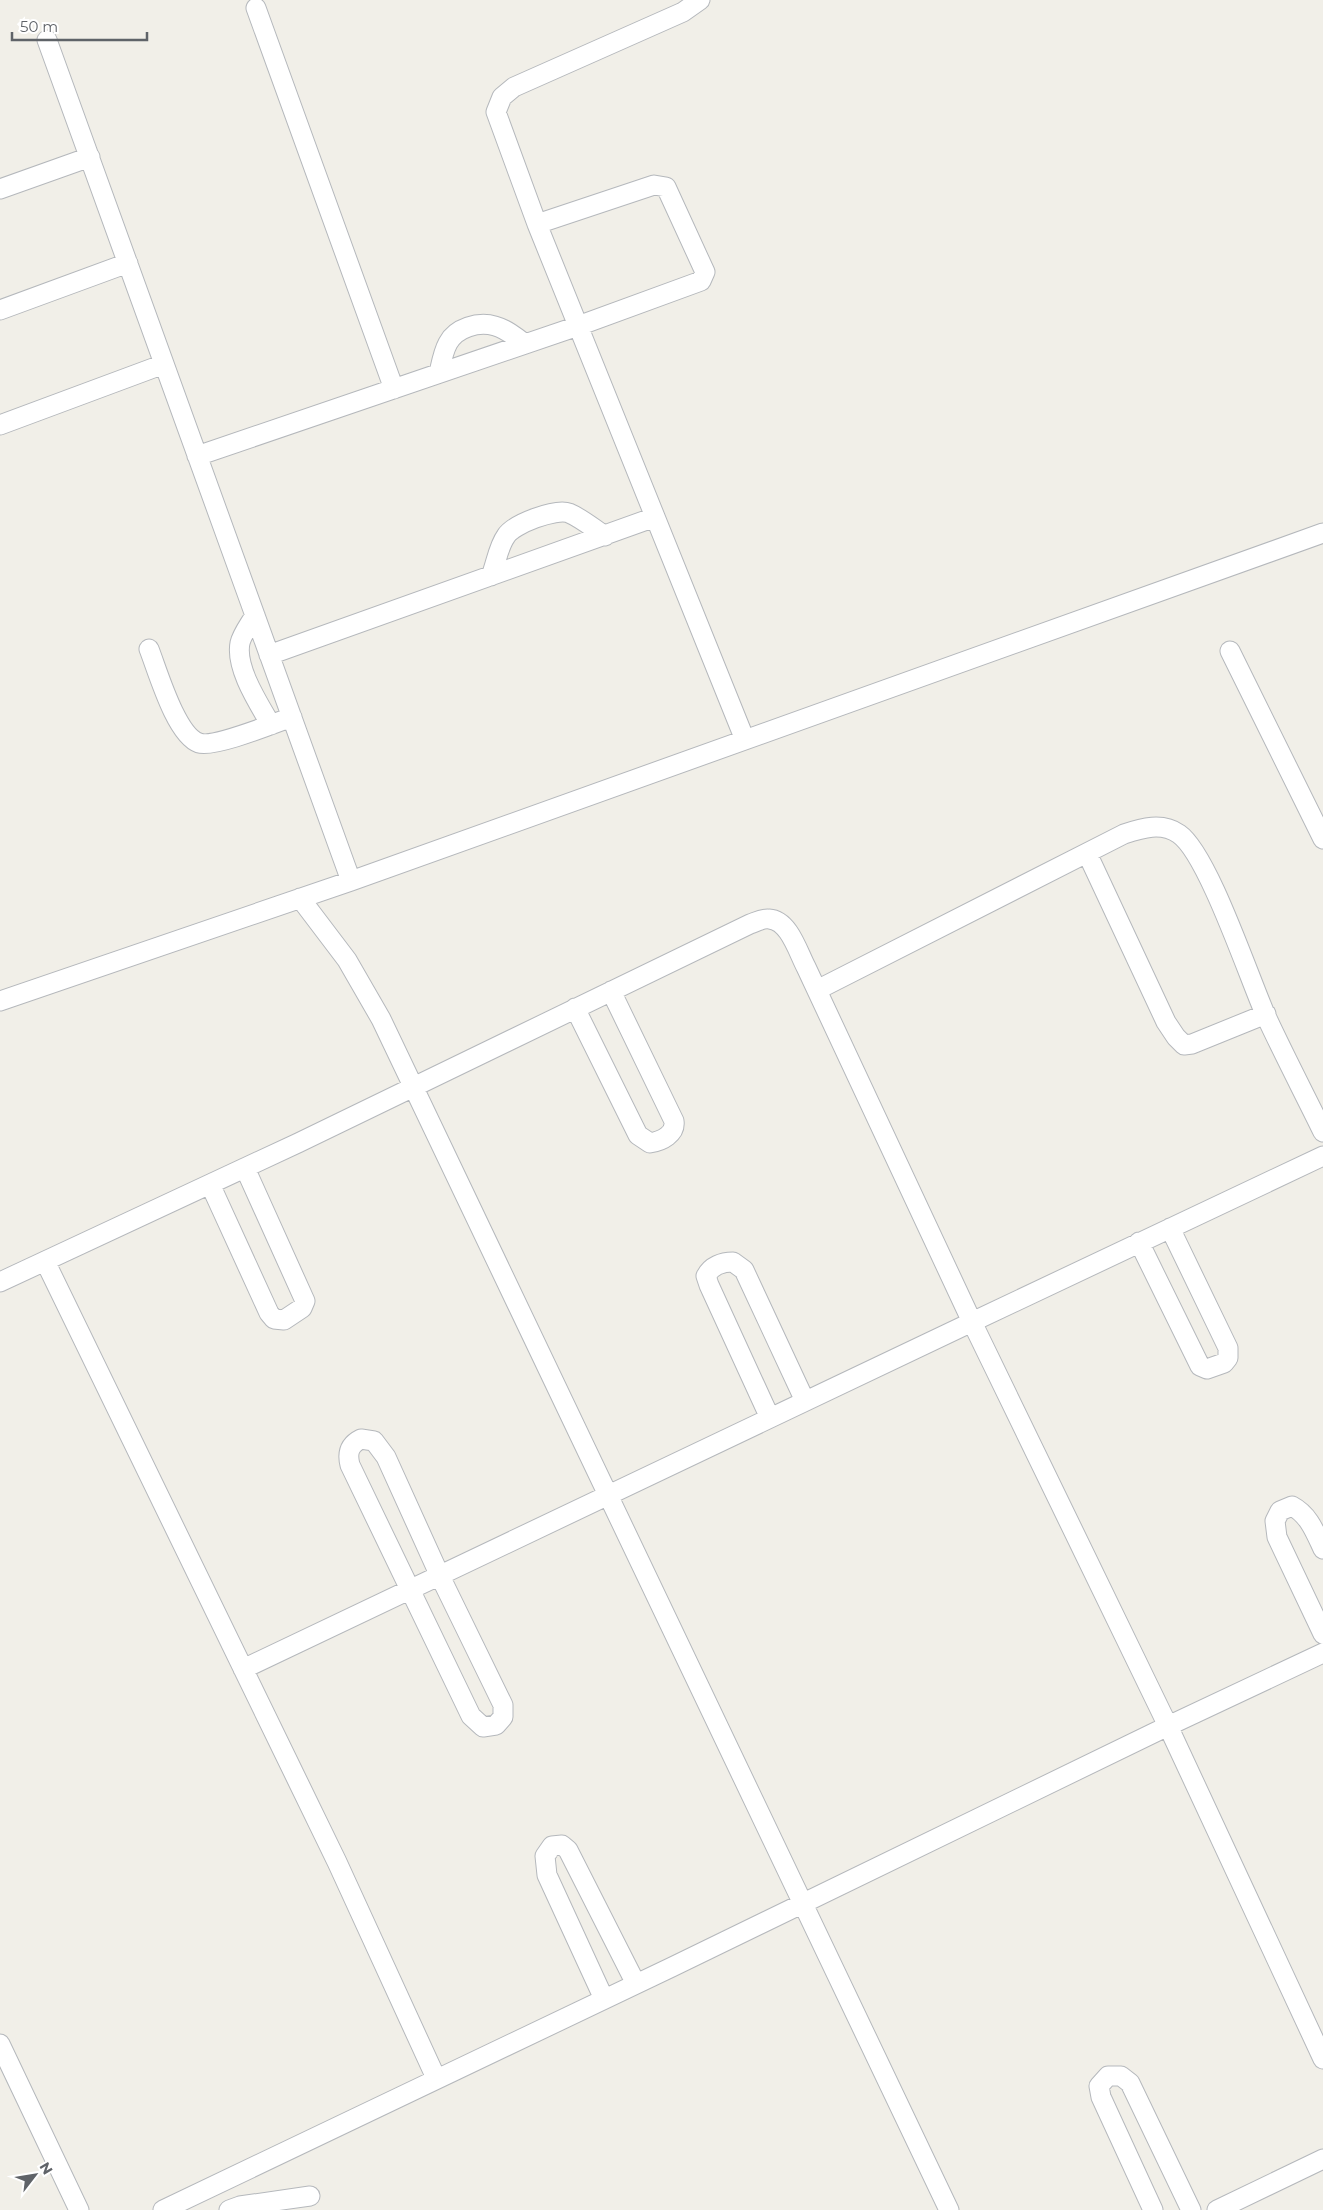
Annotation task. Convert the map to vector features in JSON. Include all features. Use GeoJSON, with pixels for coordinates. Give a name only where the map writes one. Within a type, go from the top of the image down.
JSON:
{"type":"FeatureCollection","features":[{"type":"Feature","properties":{"kind":"street"},"geometry":{"type":"LineString","coordinates":[[700,0],[683,12],[514,87],[502,97],[496,112],[537,224],[745,740]]}},
{"type":"Feature","properties":{"kind":"street"},"geometry":{"type":"LineString","coordinates":[[256,8],[394,389]]}},
{"type":"Feature","properties":{"kind":"street"},"geometry":{"type":"LineString","coordinates":[[47,40],[351,881]]}},
{"type":"Feature","properties":{"kind":"street"},"geometry":{"type":"LineString","coordinates":[[0,190],[90,158]]}},
{"type":"Feature","properties":{"kind":"street"},"geometry":{"type":"LineString","coordinates":[[197,456],[578,326],[701,281],[704,272],[666,187],[654,186],[537,224]]}},
{"type":"Feature","properties":{"kind":"street"},"geometry":{"type":"LineString","coordinates":[[0,310],[128,263]]}},
{"type":"Feature","properties":{"kind":"street"},"geometry":{"type":"LineString","coordinates":[[439,373],[446,345],[452,337],[467,326],[494,325],[509,332],[525,344]]}},
{"type":"Feature","properties":{"kind":"street"},"geometry":{"type":"LineString","coordinates":[[0,425],[164,364]]}},
{"type":"Feature","properties":{"kind":"street"},"geometry":{"type":"LineString","coordinates":[[491,576],[506,536],[515,528],[529,521],[560,511],[569,513],[604,536]]}},
{"type":"Feature","properties":{"kind":"street"},"geometry":{"type":"LineString","coordinates":[[269,655],[655,517]]}},
{"type":"Feature","properties":{"kind":"street"},"geometry":{"type":"LineString","coordinates":[[0,1001],[351,881],[1323,533]]}},
{"type":"Feature","properties":{"kind":"street"},"geometry":{"type":"LineString","coordinates":[[255,615],[240,642],[240,656],[250,687],[271,725]]}},
{"type":"Feature","properties":{"kind":"street"},"geometry":{"type":"LineString","coordinates":[[148,650],[180,725],[192,739],[200,744],[216,743],[292,718]]}},
{"type":"Feature","properties":{"kind":"street"},"geometry":{"type":"LineString","coordinates":[[1230,651],[1323,839]]}},
{"type":"Feature","properties":{"kind":"street"},"geometry":{"type":"LineString","coordinates":[[817,990],[1124,834],[1150,827],[1172,830],[1185,840],[1210,880],[1266,1014],[1323,1132]]}},
{"type":"Feature","properties":{"kind":"street"},"geometry":{"type":"LineString","coordinates":[[1087,853],[1166,1022],[1184,1045],[1192,1044],[1266,1014]]}},
{"type":"Feature","properties":{"kind":"street"},"geometry":{"type":"LineString","coordinates":[[300,898],[342,953],[381,1019],[950,2210]]}},
{"type":"Feature","properties":{"kind":"street"},"geometry":{"type":"LineString","coordinates":[[0,1282],[245,1168],[750,924],[768,918],[780,922],[786,928],[817,990],[972,1322],[1168,1726],[1323,2059]]}},
{"type":"Feature","properties":{"kind":"street"},"geometry":{"type":"LineString","coordinates":[[576,1008],[638,1135],[650,1143],[662,1140],[673,1130],[674,1121],[611,991]]}},
{"type":"Feature","properties":{"kind":"street"},"geometry":{"type":"LineString","coordinates":[[243,1669],[1323,1156]]}},
{"type":"Feature","properties":{"kind":"street"},"geometry":{"type":"LineString","coordinates":[[210,1184],[269,1312],[274,1319],[284,1320],[302,1308],[305,1301],[245,1168]]}},
{"type":"Feature","properties":{"kind":"street"},"geometry":{"type":"LineString","coordinates":[[1139,1242],[1200,1366],[1207,1370],[1220,1365],[1228,1358],[1228,1348],[1170,1228]]}},
{"type":"Feature","properties":{"kind":"street"},"geometry":{"type":"LineString","coordinates":[[45,1261],[337,1862],[436,2078]]}},
{"type":"Feature","properties":{"kind":"street"},"geometry":{"type":"LineString","coordinates":[[770,1418],[706,1276],[708,1272],[719,1264],[733,1262],[744,1270],[805,1401]]}},
{"type":"Feature","properties":{"kind":"street"},"geometry":{"type":"LineString","coordinates":[[361,1440],[374,1441],[383,1452],[503,1705],[503,1717],[496,1725],[483,1726],[472,1716],[409,1589],[350,1465],[348,1453],[355,1442],[361,1440]]}},
{"type":"Feature","properties":{"kind":"street"},"geometry":{"type":"LineString","coordinates":[[1323,1549],[1314,1529],[1301,1510],[1292,1506],[1280,1510],[1275,1522],[1277,1537],[1323,1634]]}},
{"type":"Feature","properties":{"kind":"street"},"geometry":{"type":"LineString","coordinates":[[163,2210],[1323,1653]]}},
{"type":"Feature","properties":{"kind":"street"},"geometry":{"type":"LineString","coordinates":[[604,1999],[547,1875],[545,1856],[552,1846],[562,1845],[568,1850],[636,1984]]}},
{"type":"Feature","properties":{"kind":"street"},"geometry":{"type":"LineString","coordinates":[[0,2044],[79,2210]]}},
{"type":"Feature","properties":{"kind":"street"},"geometry":{"type":"LineString","coordinates":[[1153,2210],[1101,2097],[1099,2086],[1108,2076],[1121,2076],[1130,2083],[1191,2210]]}},
{"type":"Feature","properties":{"kind":"street"},"geometry":{"type":"LineString","coordinates":[[1217,2210],[1323,2159]]}},
{"type":"Feature","properties":{"kind":"street"},"geometry":{"type":"LineString","coordinates":[[229,2210],[240,2206],[310,2196]]}}]}
